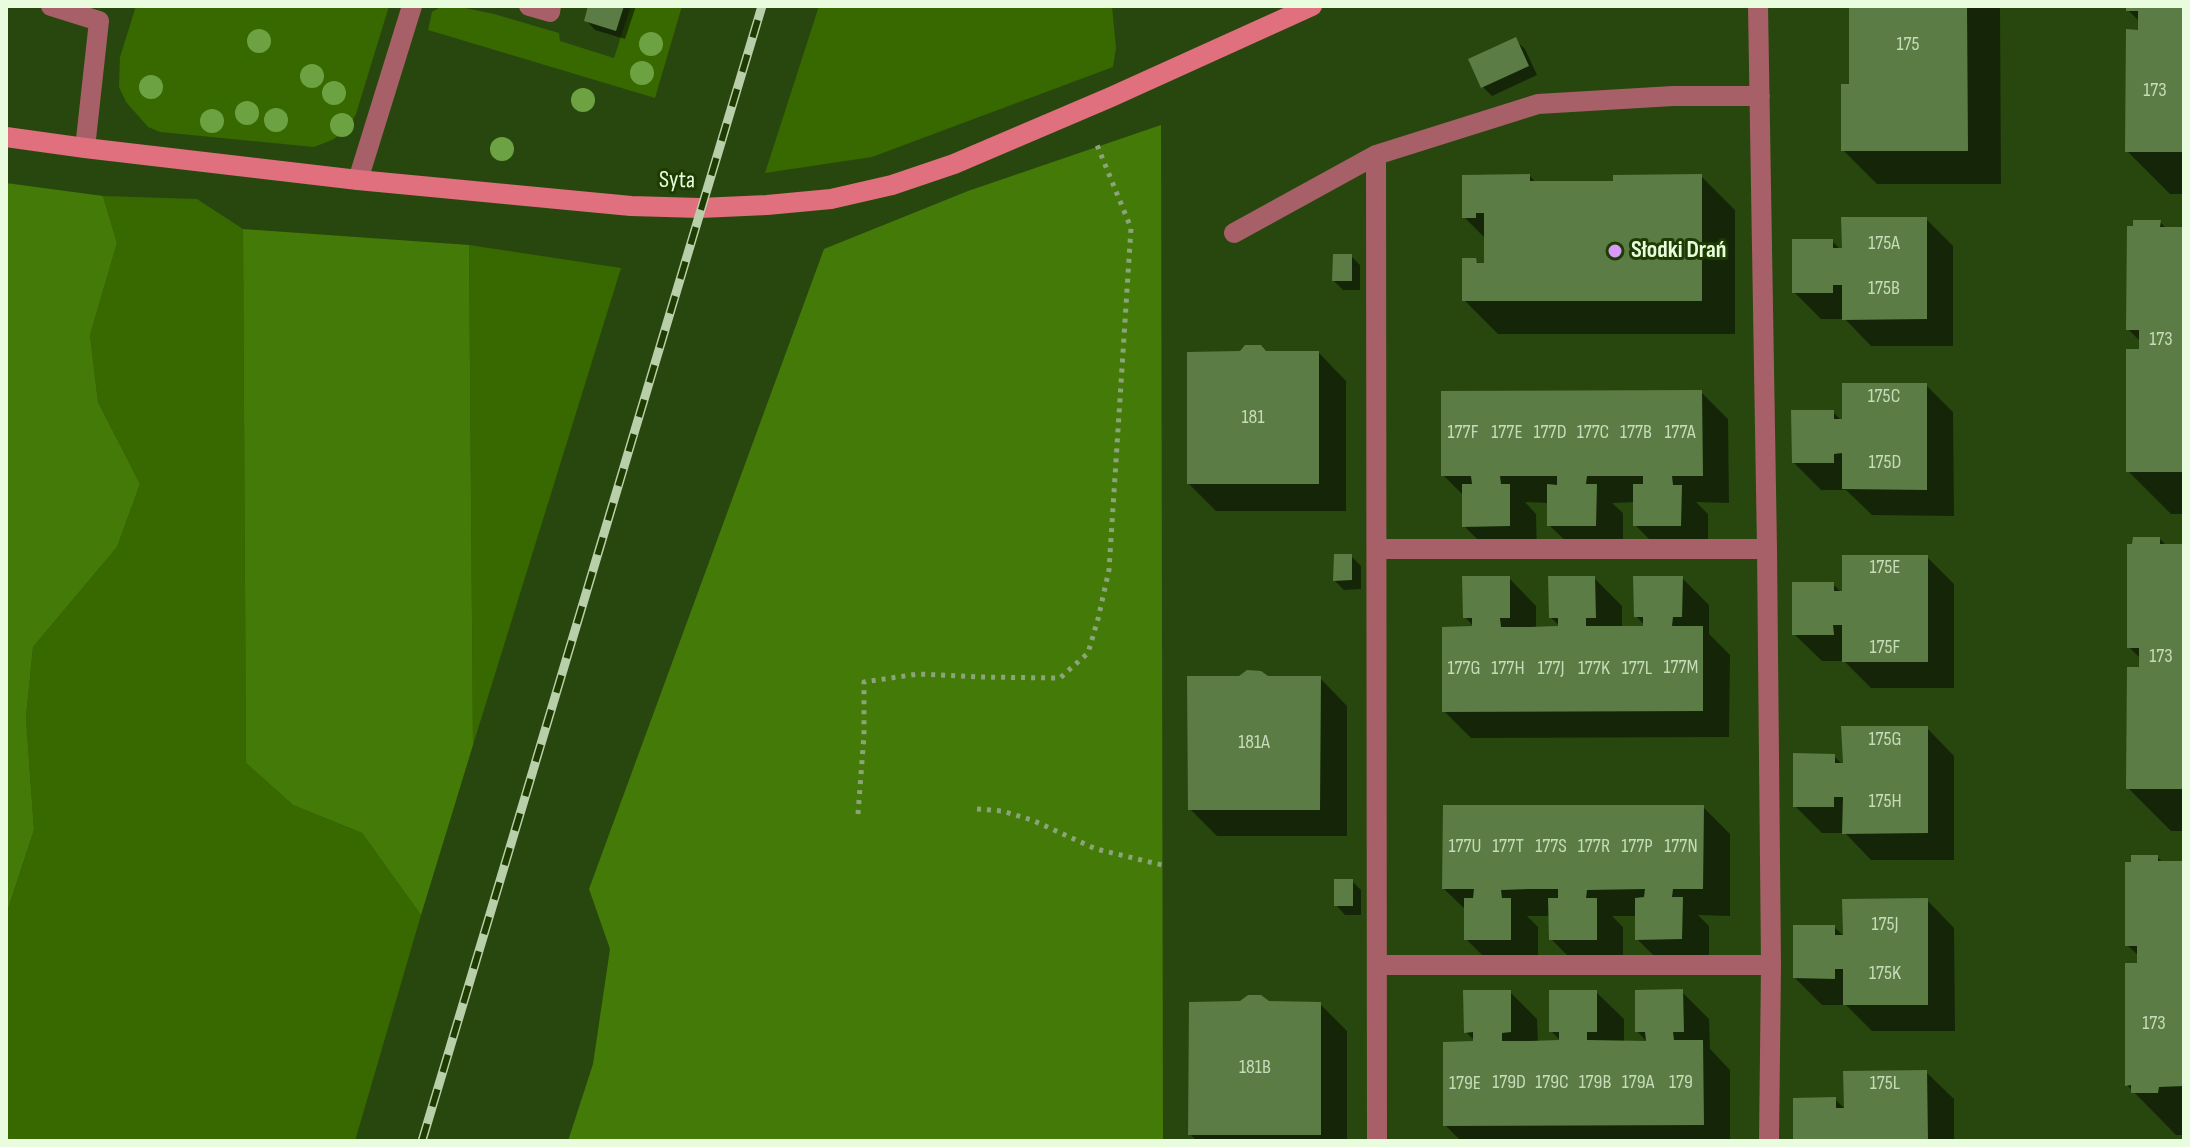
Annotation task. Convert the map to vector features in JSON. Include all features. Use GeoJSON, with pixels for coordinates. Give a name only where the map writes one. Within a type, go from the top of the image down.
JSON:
{"type":"FeatureCollection","features":[{"type":"Feature","properties":{"kind":"street"},"geometry":{"type":"LineString","coordinates":[[51,6],[99,21],[85,148]]}},
{"type":"Feature","properties":{"kind":"street"},"geometry":{"type":"LineString","coordinates":[[358,180],[412,6]]}},
{"type":"Feature","properties":{"kind":"street"},"geometry":{"type":"LineString","coordinates":[[529,6],[550,12],[551,6]]}},
{"type":"Feature","properties":{"kind":"street","name":"Syta"},"geometry":{"type":"LineString","coordinates":[[6,137],[358,180],[631,206],[700,208],[831,199],[892,185],[954,164],[1312,6]]}},
{"type":"Feature","properties":{"kind":"street"},"geometry":{"type":"LineString","coordinates":[[1758,6],[1767,549],[1771,965],[1769,1141]]}},
{"type":"Feature","properties":{"kind":"street"},"geometry":{"type":"LineString","coordinates":[[1234,233],[1376,155],[1538,104],[1673,96],[1760,96]]}},
{"type":"Feature","properties":{"kind":"street"},"geometry":{"type":"LineString","coordinates":[[1376,155],[1377,1141]]}},
{"type":"Feature","properties":{"kind":"street"},"geometry":{"type":"LineString","coordinates":[[1378,549],[1767,549]]}},
{"type":"Feature","properties":{"kind":"street"},"geometry":{"type":"LineString","coordinates":[[1377,965],[1771,965]]}},
{"type":"Feature","properties":{"kind":"path"},"geometry":{"type":"LineString","coordinates":[[858,814],[864,735],[864,682],[918,674],[1060,678],[1088,653],[1109,570],[1131,228],[1082,109]]}},
{"type":"Feature","properties":{"kind":"path"},"geometry":{"type":"LineString","coordinates":[[977,809],[1002,811],[1032,820],[1096,849],[1162,865]]}},
{"type":"Feature","properties":{"kind":"green space"},"geometry":{"type":"Polygon","coordinates":[[[136,6],[389,6],[356,114],[347,130],[314,147],[160,132],[148,127],[126,102],[119,87],[120,57],[136,6]]]}},
{"type":"Feature","properties":{"kind":"green space"},"geometry":{"type":"Polygon","coordinates":[[[442,6],[494,14],[559,33],[560,41],[614,58],[631,6],[682,6],[655,98],[428,30],[432,12],[442,6]]]}},
{"type":"Feature","properties":{"kind":"green space"},"geometry":{"type":"Polygon","coordinates":[[[819,6],[1112,6],[1116,48],[1113,67],[872,157],[765,173],[819,6]]]}},
{"type":"Feature","properties":{"kind":"green space"},"geometry":{"type":"Polygon","coordinates":[[[1161,125],[1163,1141],[568,1141],[593,1064],[610,949],[589,889],[824,249],[968,191],[1161,125]]]}},
{"type":"Feature","properties":{"kind":"green space"},"geometry":{"type":"Polygon","coordinates":[[[6,183],[103,196],[117,243],[90,335],[98,402],[140,484],[117,547],[33,647],[26,718],[34,830],[6,915],[6,183]]]}},
{"type":"Feature","properties":{"kind":"green space"},"geometry":{"type":"Polygon","coordinates":[[[103,196],[197,199],[243,229],[246,763],[293,805],[362,833],[421,915],[355,1141],[6,1141],[6,915],[34,830],[26,718],[33,647],[117,547],[140,484],[98,402],[90,335],[117,243],[103,196]]]}},
{"type":"Feature","properties":{"kind":"green space"},"geometry":{"type":"Polygon","coordinates":[[[243,229],[469,245],[473,745],[421,915],[362,833],[293,805],[246,763],[243,229]]]}},
{"type":"Feature","properties":{"kind":"green space"},"geometry":{"type":"Polygon","coordinates":[[[469,245],[621,268],[473,745],[469,245]]]}},
{"type":"Feature","properties":{"kind":"building"},"geometry":{"type":"Polygon","coordinates":[[[588,6],[624,6],[616,31],[584,21],[588,6]]]}},
{"type":"Feature","properties":{"kind":"building"},"geometry":{"type":"Polygon","coordinates":[[[1849,6],[1967,6],[1968,151],[1841,151],[1841,84],[1849,84],[1849,6]]]}},
{"type":"Feature","properties":{"kind":"building"},"geometry":{"type":"Polygon","coordinates":[[[2126,6],[2184,6],[2184,152],[2125,152],[2126,29],[2138,30],[2138,11],[2126,11],[2126,6]]]}},
{"type":"Feature","properties":{"kind":"building"},"geometry":{"type":"Polygon","coordinates":[[[1516,37],[1529,66],[1481,88],[1468,59],[1516,37]]]}},
{"type":"Feature","properties":{"kind":"building"},"geometry":{"type":"Polygon","coordinates":[[[1530,174],[1530,181],[1613,181],[1613,175],[1702,174],[1702,301],[1462,301],[1462,258],[1476,258],[1477,263],[1484,263],[1484,213],[1476,213],[1476,218],[1462,218],[1462,175],[1530,174]]]}},
{"type":"Feature","properties":{"kind":"building"},"geometry":{"type":"Polygon","coordinates":[[[1841,217],[1927,217],[1927,319],[1842,320],[1842,285],[1833,285],[1833,293],[1792,293],[1792,239],[1833,239],[1833,248],[1842,248],[1841,217]]]}},
{"type":"Feature","properties":{"kind":"building"},"geometry":{"type":"Polygon","coordinates":[[[2133,220],[2161,220],[2160,227],[2184,227],[2184,472],[2126,472],[2126,349],[2139,349],[2139,330],[2126,330],[2127,226],[2133,226],[2133,220]]]}},
{"type":"Feature","properties":{"kind":"building"},"geometry":{"type":"Polygon","coordinates":[[[1333,254],[1352,254],[1352,281],[1332,281],[1333,254]]]}},
{"type":"Feature","properties":{"kind":"building"},"geometry":{"type":"Polygon","coordinates":[[[1245,345],[1261,345],[1266,351],[1319,351],[1319,484],[1187,484],[1187,352],[1240,351],[1245,345]]]}},
{"type":"Feature","properties":{"kind":"building"},"geometry":{"type":"Polygon","coordinates":[[[1842,383],[1927,383],[1927,490],[1842,489],[1842,453],[1834,454],[1834,463],[1792,463],[1791,410],[1834,410],[1834,419],[1842,419],[1842,383]]]}},
{"type":"Feature","properties":{"kind":"building"},"geometry":{"type":"Polygon","coordinates":[[[1702,390],[1703,476],[1672,476],[1673,485],[1682,485],[1681,526],[1633,526],[1633,484],[1643,484],[1643,476],[1587,476],[1586,484],[1597,484],[1596,526],[1547,526],[1547,484],[1557,485],[1557,476],[1500,476],[1501,484],[1510,484],[1510,526],[1462,527],[1462,484],[1472,484],[1471,476],[1441,476],[1441,391],[1702,390]]]}},
{"type":"Feature","properties":{"kind":"building"},"geometry":{"type":"Polygon","coordinates":[[[2133,537],[2160,537],[2160,544],[2184,544],[2184,789],[2126,789],[2127,667],[2139,667],[2139,648],[2127,648],[2127,544],[2132,544],[2133,537]]]}},
{"type":"Feature","properties":{"kind":"building"},"geometry":{"type":"Polygon","coordinates":[[[1334,554],[1352,554],[1352,580],[1333,581],[1334,554]]]}},
{"type":"Feature","properties":{"kind":"building"},"geometry":{"type":"Polygon","coordinates":[[[1842,555],[1928,555],[1928,662],[1842,662],[1842,625],[1833,625],[1834,635],[1792,635],[1792,582],[1834,582],[1834,591],[1842,591],[1842,555]]]}},
{"type":"Feature","properties":{"kind":"building"},"geometry":{"type":"Polygon","coordinates":[[[1462,576],[1510,576],[1510,618],[1500,618],[1501,627],[1529,627],[1558,626],[1558,618],[1549,618],[1548,576],[1595,576],[1596,618],[1586,618],[1586,626],[1643,626],[1643,617],[1634,617],[1633,576],[1683,576],[1682,617],[1673,617],[1672,626],[1703,626],[1703,711],[1442,712],[1442,627],[1472,626],[1472,618],[1463,618],[1462,576]]]}},
{"type":"Feature","properties":{"kind":"building"},"geometry":{"type":"Polygon","coordinates":[[[1247,670],[1261,671],[1268,676],[1321,676],[1320,810],[1188,810],[1187,676],[1239,676],[1247,670]]]}},
{"type":"Feature","properties":{"kind":"building"},"geometry":{"type":"Polygon","coordinates":[[[1841,726],[1928,726],[1928,833],[1842,834],[1843,797],[1834,797],[1834,807],[1793,807],[1793,753],[1835,754],[1835,763],[1843,763],[1841,726]]]}},
{"type":"Feature","properties":{"kind":"building"},"geometry":{"type":"Polygon","coordinates":[[[1443,805],[1704,805],[1703,889],[1673,889],[1672,897],[1683,897],[1682,939],[1635,940],[1635,898],[1644,897],[1645,889],[1587,890],[1586,898],[1597,898],[1597,940],[1549,940],[1548,898],[1558,898],[1558,889],[1529,889],[1501,890],[1502,898],[1511,898],[1511,940],[1464,940],[1464,898],[1473,898],[1474,889],[1442,889],[1443,805]]]}},
{"type":"Feature","properties":{"kind":"building"},"geometry":{"type":"Polygon","coordinates":[[[2131,855],[2158,855],[2158,861],[2184,861],[2184,1086],[2159,1087],[2158,1093],[2131,1093],[2131,1085],[2125,1086],[2125,963],[2137,963],[2137,946],[2125,946],[2125,862],[2131,862],[2131,855]]]}},
{"type":"Feature","properties":{"kind":"building"},"geometry":{"type":"Polygon","coordinates":[[[1334,879],[1353,879],[1353,906],[1334,906],[1334,879]]]}},
{"type":"Feature","properties":{"kind":"building"},"geometry":{"type":"Polygon","coordinates":[[[1928,898],[1928,1005],[1843,1005],[1843,969],[1835,969],[1835,979],[1793,978],[1793,925],[1835,925],[1835,935],[1843,935],[1842,899],[1928,898]]]}},
{"type":"Feature","properties":{"kind":"building"},"geometry":{"type":"Polygon","coordinates":[[[1683,989],[1684,1032],[1673,1032],[1674,1040],[1703,1040],[1704,1125],[1443,1126],[1443,1042],[1473,1041],[1473,1032],[1464,1033],[1463,990],[1511,990],[1511,1032],[1502,1033],[1502,1041],[1559,1040],[1559,1032],[1549,1032],[1549,990],[1597,990],[1597,1032],[1587,1032],[1587,1040],[1646,1041],[1645,1032],[1635,1032],[1635,990],[1683,989]]]}},
{"type":"Feature","properties":{"kind":"building"},"geometry":{"type":"Polygon","coordinates":[[[1248,995],[1261,995],[1269,1001],[1321,1002],[1321,1135],[1188,1135],[1189,1002],[1240,1001],[1248,995]]]}},
{"type":"Feature","properties":{"kind":"building"},"geometry":{"type":"Polygon","coordinates":[[[1927,1070],[1928,1141],[1793,1141],[1793,1098],[1836,1097],[1836,1108],[1844,1108],[1843,1071],[1927,1070]]]}},
{"type":"Feature","properties":{"kind":"railway"},"geometry":{"type":"LineString","coordinates":[[422,1141],[762,6]]}},
{"type":"Feature","properties":{"kind":"place","name":"Słodki Drań"},"geometry":{"type":"Point","coordinates":[1615,251]}}]}
